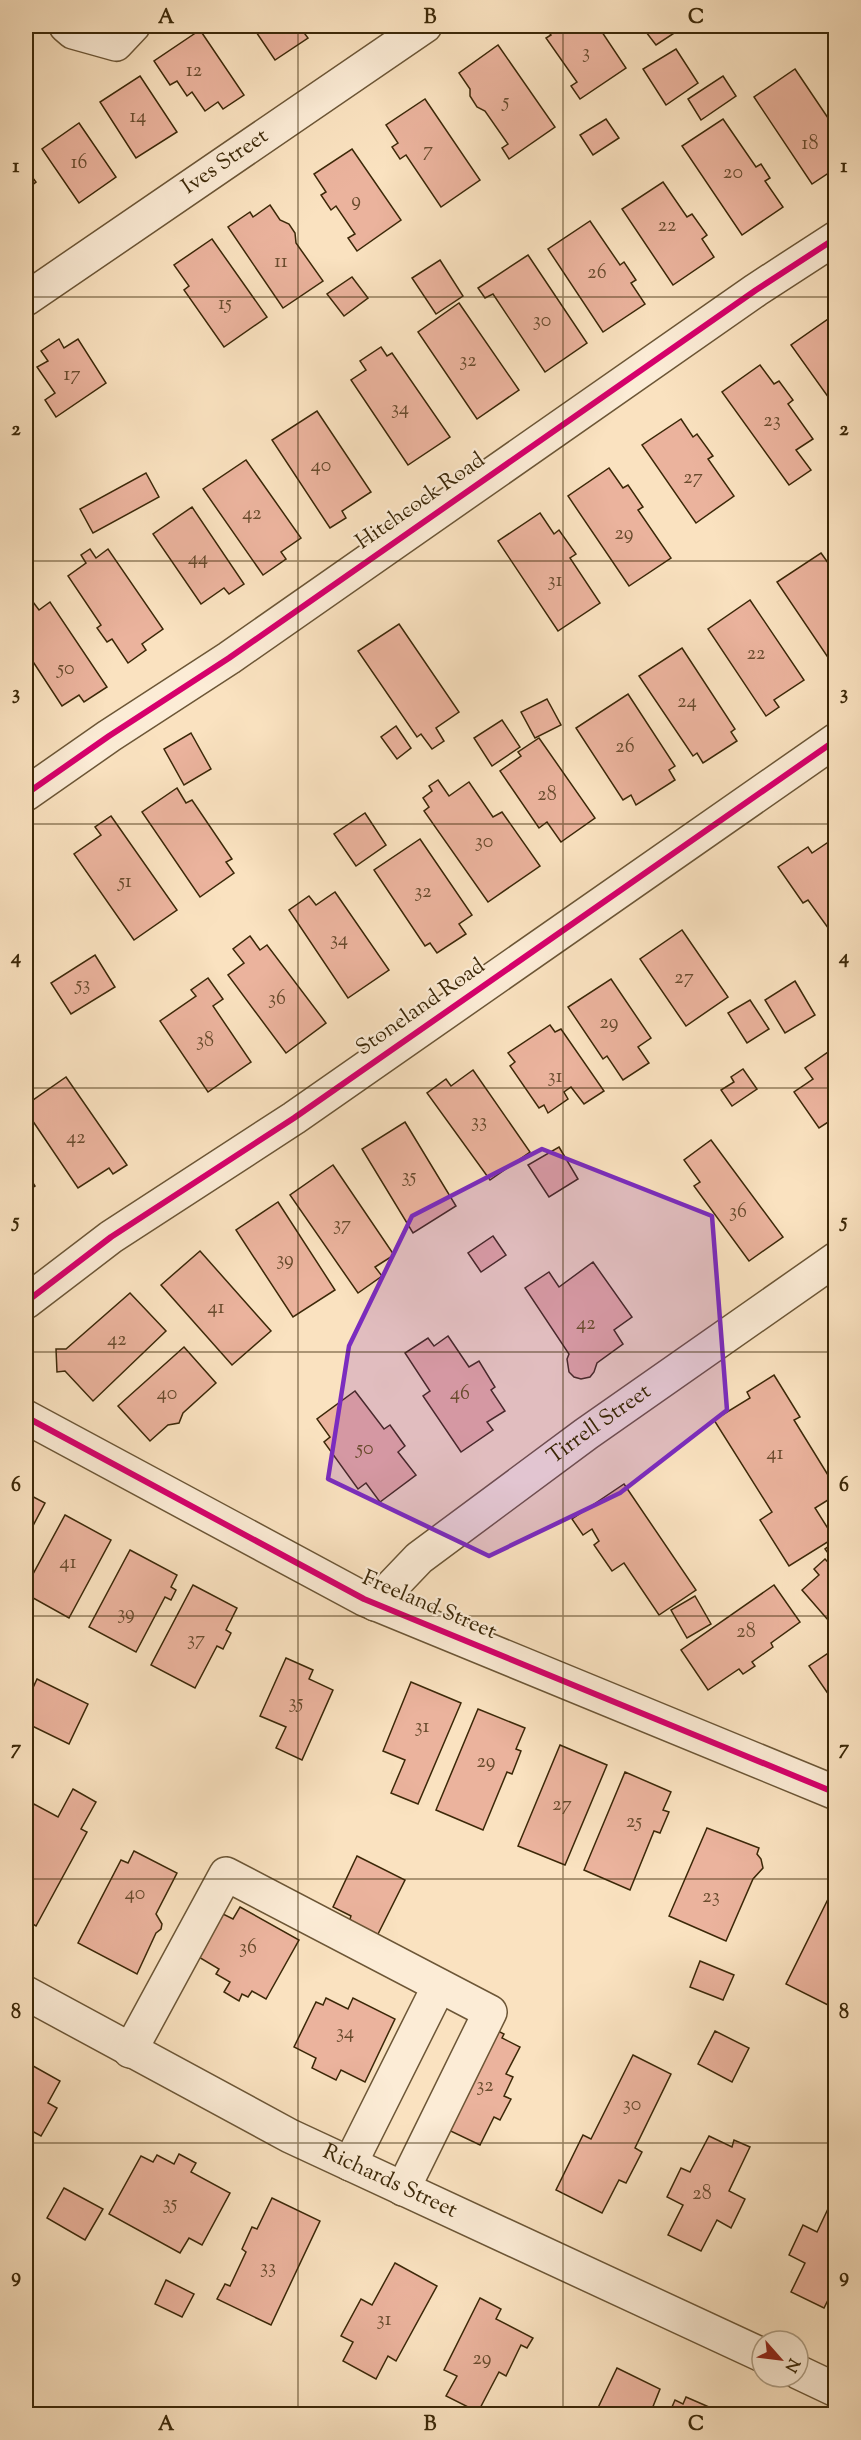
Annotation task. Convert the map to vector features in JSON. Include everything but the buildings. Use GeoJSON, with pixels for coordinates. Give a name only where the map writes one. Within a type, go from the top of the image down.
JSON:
{"type":"FeatureCollection","features":[{"type":"Feature","properties":{"kind":"street"},"geometry":{"type":"LineString","coordinates":[[66,26],[74,32],[116,44],[133,26]]}},
{"type":"Feature","properties":{"kind":"street","name":"Ives Street"},"geometry":{"type":"LineString","coordinates":[[26,299],[425,26]]}},
{"type":"Feature","properties":{"kind":"street","name":"Hitchcock Road"},"geometry":{"type":"LineString","coordinates":[[26,794],[109,736],[230,658],[756,290],[836,238]]}},
{"type":"Feature","properties":{"kind":"street","name":"Stoneland Road"},"geometry":{"type":"LineString","coordinates":[[26,1302],[111,1237],[294,1118],[836,740]]}},
{"type":"Feature","properties":{"kind":"street","name":"Tirrell Street"},"geometry":{"type":"LineString","coordinates":[[375,1604],[419,1558],[586,1434],[836,1259]]}},
{"type":"Feature","properties":{"kind":"street","name":"Freeland Street"},"geometry":{"type":"LineString","coordinates":[[26,1417],[375,1604],[836,1793]]}},
{"type":"Feature","properties":{"kind":"street"},"geometry":{"type":"LineString","coordinates":[[130,2050],[226,1874],[489,2012],[403,2189]]}},
{"type":"Feature","properties":{"kind":"street"},"geometry":{"type":"LineString","coordinates":[[350,2164],[439,1986]]}},
{"type":"Feature","properties":{"kind":"street","name":"Richards Street"},"geometry":{"type":"LineString","coordinates":[[26,1993],[290,2136],[750,2349]]}},
{"type":"Feature","properties":{"kind":"street"},"geometry":{"type":"LineString","coordinates":[[810,2378],[836,2390]]}},
{"type":"Feature","properties":{"kind":"highlighted area"},"geometry":{"type":"Polygon","coordinates":[[[542,1149],[712,1216],[727,1410],[620,1493],[489,1556],[328,1479],[349,1346],[412,1216],[542,1149]]]}},
{"type":"Feature","properties":{"kind":"cycle path"},"geometry":{"type":"LineString","coordinates":[[26,794],[109,736],[229,658],[756,290],[836,238]]}},
{"type":"Feature","properties":{"kind":"cycle path"},"geometry":{"type":"LineString","coordinates":[[26,1302],[111,1237],[294,1118],[836,740]]}},
{"type":"Feature","properties":{"kind":"cycle path"},"geometry":{"type":"LineString","coordinates":[[26,1417],[364,1599],[836,1793]]}}]}
